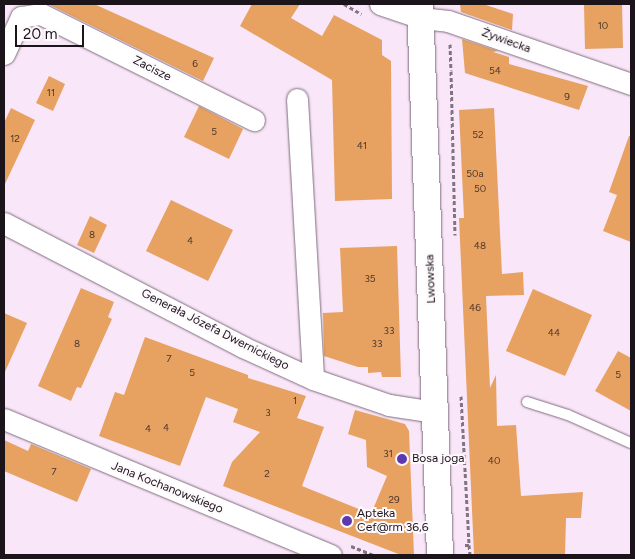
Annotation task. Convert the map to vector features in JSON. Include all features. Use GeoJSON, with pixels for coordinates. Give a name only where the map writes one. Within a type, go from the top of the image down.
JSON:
{"type":"FeatureCollection","features":[{"type":"Feature","properties":{"kind":"street","name":"Żywiecka"},"geometry":{"type":"LineString","coordinates":[[380,4],[421,11],[631,84]]}},
{"type":"Feature","properties":{"kind":"street","name":"Lwowska"},"geometry":{"type":"LineString","coordinates":[[421,11],[440,555]]}},
{"type":"Feature","properties":{"kind":"street","name":"Zacisze"},"geometry":{"type":"LineString","coordinates":[[4,54],[21,17],[42,14],[254,120]]}},
{"type":"Feature","properties":{"kind":"street"},"geometry":{"type":"LineString","coordinates":[[297,99],[312,379]]}},
{"type":"Feature","properties":{"kind":"street","name":"Generała Józefa Dwernickiego"},"geometry":{"type":"LineString","coordinates":[[4,223],[243,347],[312,379],[389,405],[435,412]]}},
{"type":"Feature","properties":{"kind":"street","name":"Jana Kochanowskiego"},"geometry":{"type":"LineString","coordinates":[[4,418],[330,555]]}},
{"type":"Feature","properties":{"kind":"lane"},"geometry":{"type":"LineString","coordinates":[[527,402],[568,415],[631,443]]}},
{"type":"Feature","properties":{"kind":"path"},"geometry":{"type":"LineString","coordinates":[[469,545],[470,555]]}},
{"type":"Feature","properties":{"kind":"building"},"geometry":{"type":"Polygon","coordinates":[[[48,4],[94,4],[214,58],[203,81],[48,4]]]}},
{"type":"Feature","properties":{"kind":"building"},"geometry":{"type":"Polygon","coordinates":[[[252,4],[300,4],[291,18],[322,36],[334,15],[382,40],[382,55],[391,61],[392,199],[335,201],[332,80],[240,26],[252,4]]]}},
{"type":"Feature","properties":{"kind":"building"},"geometry":{"type":"Polygon","coordinates":[[[460,4],[483,4],[513,14],[512,30],[461,12],[460,4]]]}},
{"type":"Feature","properties":{"kind":"building"},"geometry":{"type":"Polygon","coordinates":[[[584,4],[622,4],[623,48],[585,49],[584,4]]]}},
{"type":"Feature","properties":{"kind":"building"},"geometry":{"type":"Polygon","coordinates":[[[462,39],[498,51],[493,52],[509,57],[509,64],[588,86],[579,110],[465,73],[462,39]]]}},
{"type":"Feature","properties":{"kind":"building"},"geometry":{"type":"Polygon","coordinates":[[[49,76],[65,84],[53,111],[36,103],[49,76]]]}},
{"type":"Feature","properties":{"kind":"building"},"geometry":{"type":"Polygon","coordinates":[[[199,106],[243,129],[229,159],[184,137],[199,106]]]}},
{"type":"Feature","properties":{"kind":"building"},"geometry":{"type":"Polygon","coordinates":[[[11,108],[35,120],[4,186],[4,123],[11,108]]]}},
{"type":"Feature","properties":{"kind":"building"},"geometry":{"type":"Polygon","coordinates":[[[494,108],[502,274],[523,272],[524,295],[486,296],[490,388],[496,375],[497,426],[516,425],[521,496],[583,492],[581,518],[566,518],[565,555],[474,555],[459,218],[464,218],[459,110],[494,108]]]}},
{"type":"Feature","properties":{"kind":"building"},"geometry":{"type":"Polygon","coordinates":[[[629,136],[631,136],[631,242],[603,231],[617,195],[609,192],[629,136]]]}},
{"type":"Feature","properties":{"kind":"building"},"geometry":{"type":"Polygon","coordinates":[[[171,200],[233,230],[208,281],[146,251],[171,200]]]}},
{"type":"Feature","properties":{"kind":"building"},"geometry":{"type":"Polygon","coordinates":[[[90,216],[107,225],[94,253],[77,245],[90,216]]]}},
{"type":"Feature","properties":{"kind":"building"},"geometry":{"type":"Polygon","coordinates":[[[397,246],[401,377],[382,377],[381,372],[368,373],[368,367],[358,367],[324,356],[323,313],[343,312],[340,248],[397,246]]]}},
{"type":"Feature","properties":{"kind":"building"},"geometry":{"type":"Polygon","coordinates":[[[81,288],[114,302],[108,317],[112,319],[81,388],[77,387],[71,401],[38,386],[81,288]]]}},
{"type":"Feature","properties":{"kind":"building"},"geometry":{"type":"Polygon","coordinates":[[[533,289],[592,315],[565,376],[506,351],[533,289]]]}},
{"type":"Feature","properties":{"kind":"building"},"geometry":{"type":"Polygon","coordinates":[[[4,313],[27,323],[4,374],[4,313]]]}},
{"type":"Feature","properties":{"kind":"building"},"geometry":{"type":"Polygon","coordinates":[[[145,337],[248,375],[248,378],[306,396],[297,418],[324,427],[302,486],[371,514],[387,476],[367,467],[366,440],[348,434],[355,410],[405,424],[409,431],[414,555],[401,555],[223,486],[232,462],[260,432],[233,422],[238,409],[206,397],[180,466],[99,436],[115,392],[124,395],[145,337]]]}},
{"type":"Feature","properties":{"kind":"building"},"geometry":{"type":"Polygon","coordinates":[[[618,351],[631,358],[631,411],[595,391],[618,351]]]}},
{"type":"Feature","properties":{"kind":"building"},"geometry":{"type":"Polygon","coordinates":[[[4,440],[28,451],[31,444],[91,469],[77,502],[4,471],[4,440]]]}},
{"type":"Feature","properties":{"kind":"place","name":"Bosa joga"},"geometry":{"type":"Point","coordinates":[402,459]}},
{"type":"Feature","properties":{"kind":"place","name":"Apteka Cef@rm 36,6"},"geometry":{"type":"Point","coordinates":[347,521]}}]}
